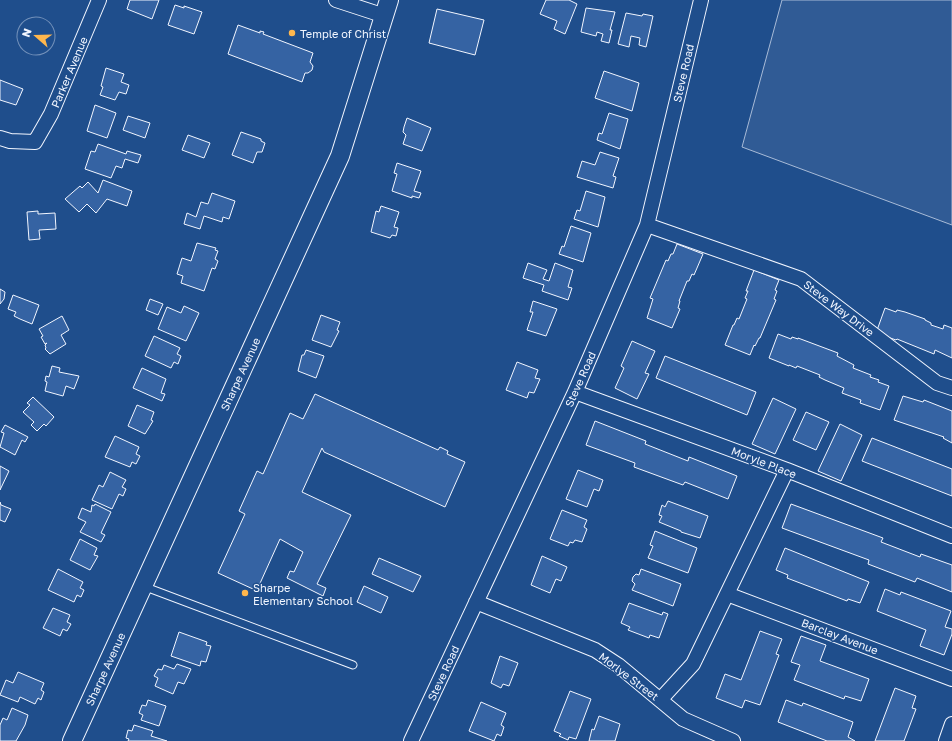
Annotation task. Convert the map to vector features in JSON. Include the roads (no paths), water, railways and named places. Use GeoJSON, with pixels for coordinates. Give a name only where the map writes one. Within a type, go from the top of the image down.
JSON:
{"type":"FeatureCollection","features":[{"type":"Feature","properties":{"kind":"street","name":"Parker Avenue"},"geometry":{"type":"LineString","coordinates":[[0,138],[10,141],[35,142],[51,114],[99,0]]}},
{"type":"Feature","properties":{"kind":"street"},"geometry":{"type":"LineString","coordinates":[[336,0],[387,8]]}},
{"type":"Feature","properties":{"kind":"street","name":"Steve Road"},"geometry":{"type":"LineString","coordinates":[[411,741],[575,392],[647,225],[699,1]]}},
{"type":"Feature","properties":{"kind":"street","name":"Sharpe Avenue"},"geometry":{"type":"LineString","coordinates":[[72,741],[340,156],[387,8]]}},
{"type":"Feature","properties":{"kind":"street","name":"Steve Way Drive"},"geometry":{"type":"LineString","coordinates":[[647,225],[801,279],[937,383],[952,388]]}},
{"type":"Feature","properties":{"kind":"street","name":"Moryle Place"},"geometry":{"type":"LineString","coordinates":[[575,392],[787,470],[952,536]]}},
{"type":"Feature","properties":{"kind":"street"},"geometry":{"type":"LineString","coordinates":[[660,700],[693,664],[787,470]]}},
{"type":"Feature","properties":{"kind":"street","name":"Barclay Avenue"},"geometry":{"type":"LineString","coordinates":[[728,594],[952,679]]}},
{"type":"Feature","properties":{"kind":"street","name":"Morlye Street"},"geometry":{"type":"LineString","coordinates":[[476,602],[595,650],[618,665],[683,720],[733,741]]}},
{"type":"Feature","properties":{"kind":"street"},"geometry":{"type":"LineString","coordinates":[[946,741],[952,724]]}},
{"type":"Feature","properties":{"kind":"lane"},"geometry":{"type":"LineString","coordinates":[[143,586],[353,665]]}},
{"type":"Feature","properties":{"kind":"place","name":"Temple of Christ"},"geometry":{"type":"Point","coordinates":[292,33]}},
{"type":"Feature","properties":{"kind":"place","name":"Sharpe Elementary School"},"geometry":{"type":"Point","coordinates":[245,593]}}]}
